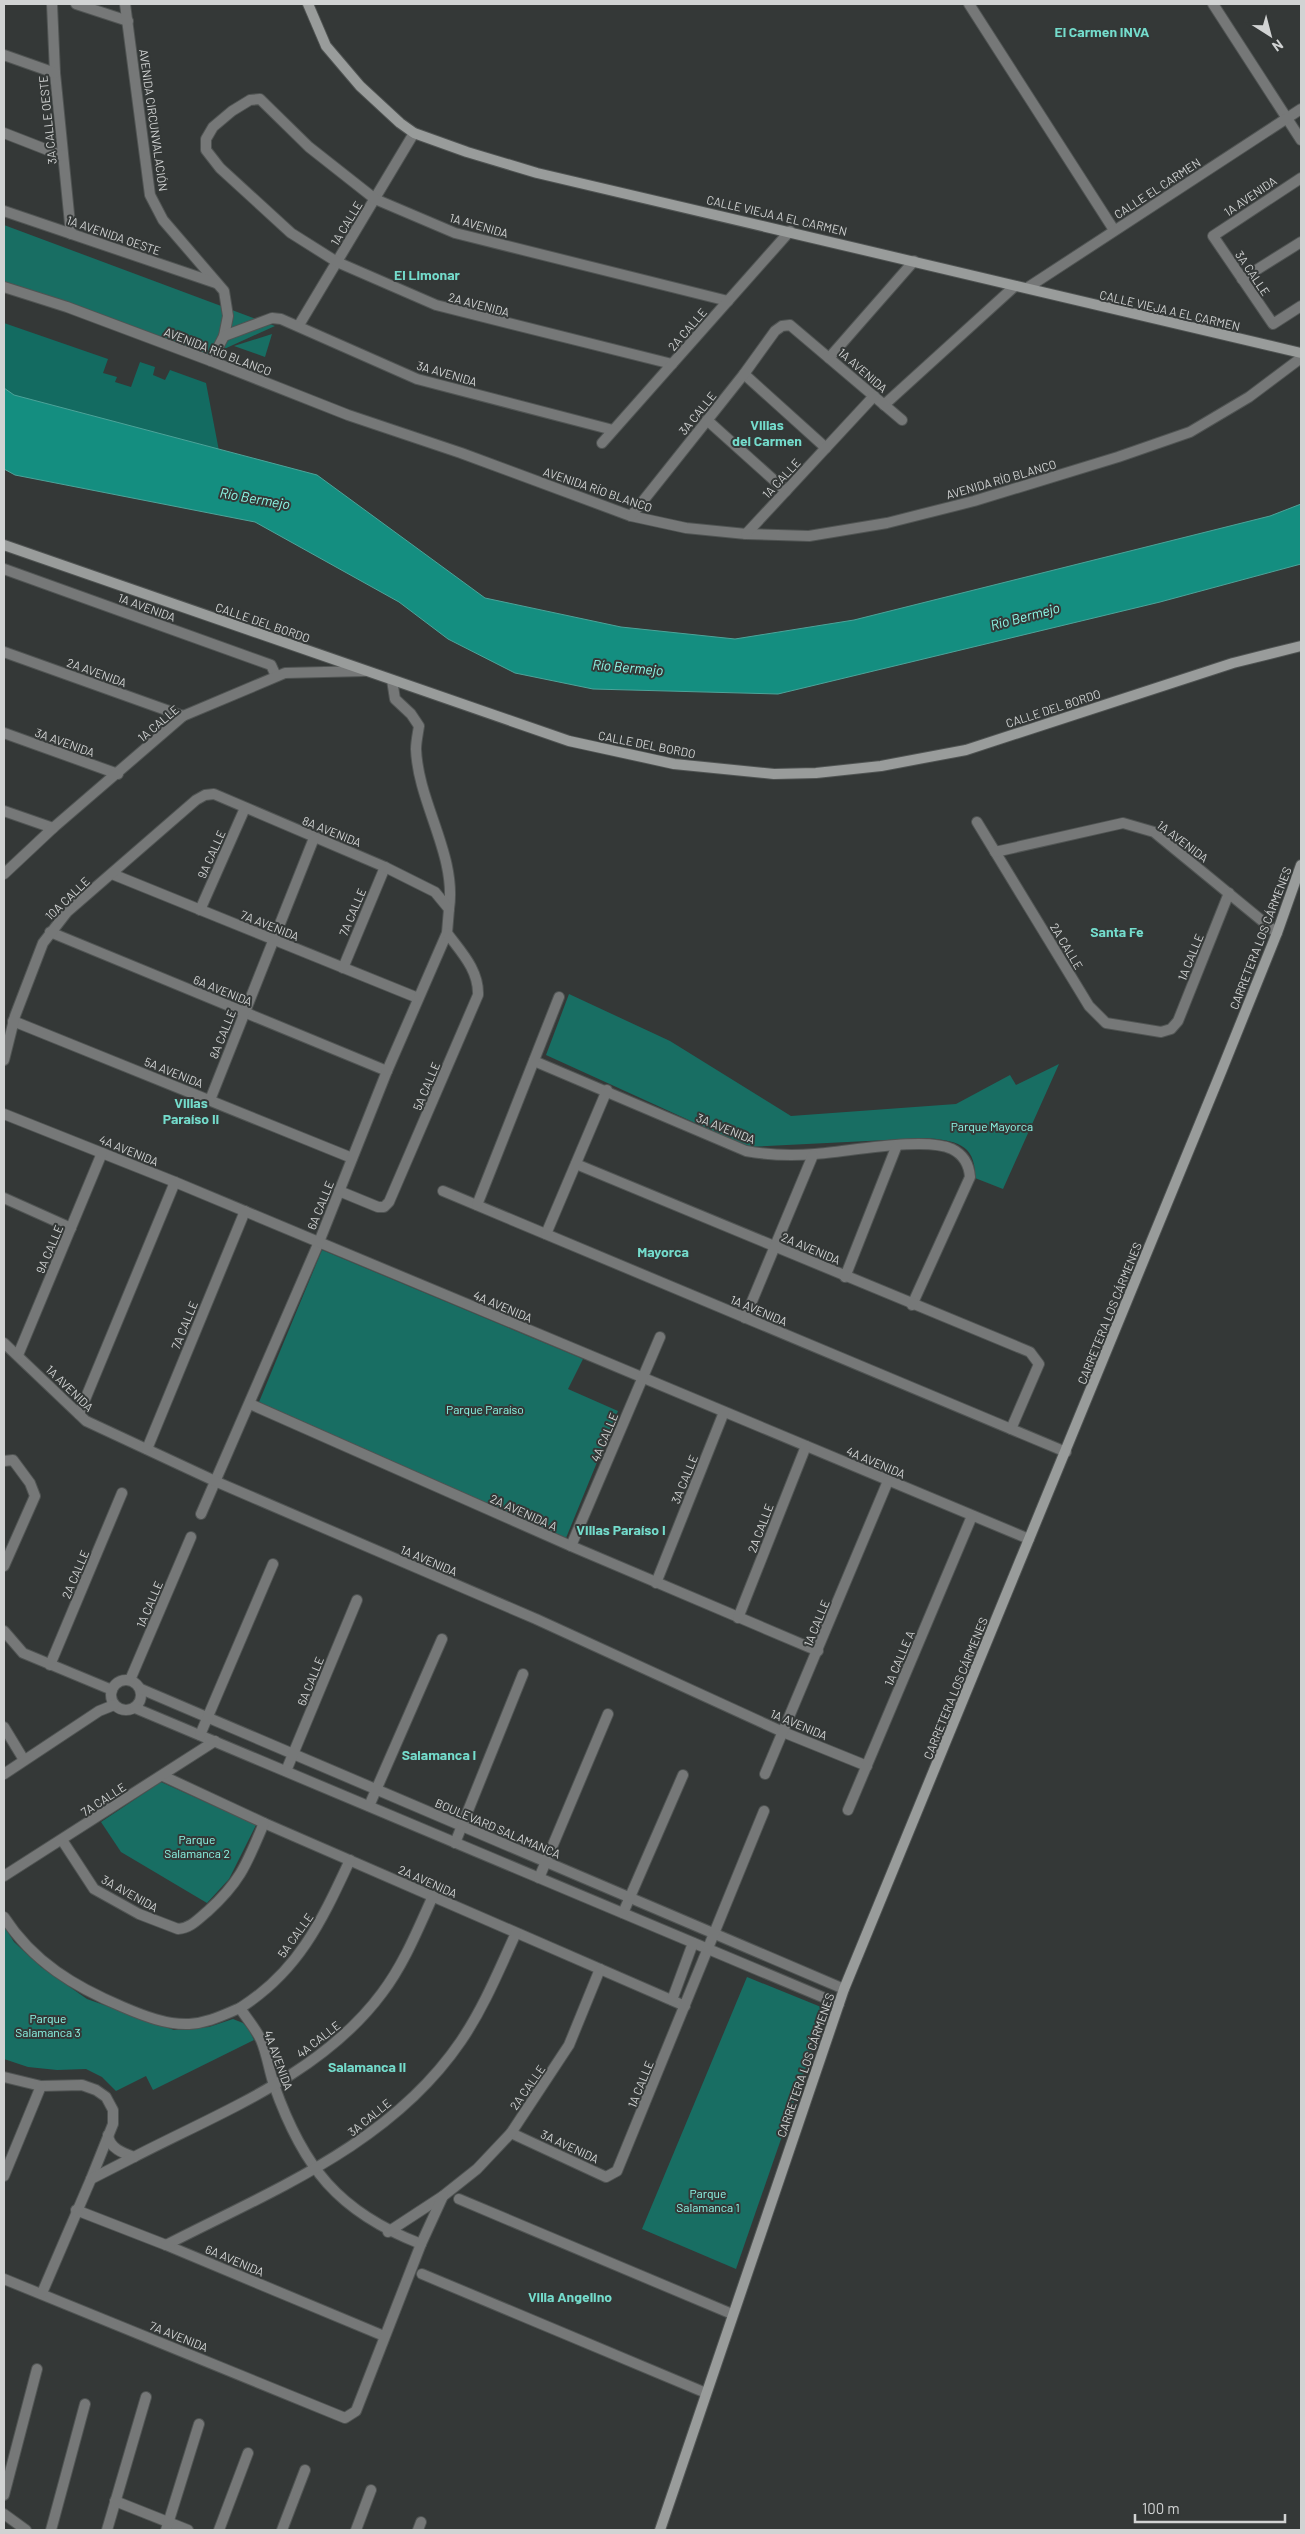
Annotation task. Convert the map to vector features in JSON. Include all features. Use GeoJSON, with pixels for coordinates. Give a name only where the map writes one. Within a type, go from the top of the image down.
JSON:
{"type":"FeatureCollection","features":[{"type":"Feature","properties":{"kind":"street","name":"3A CALLE OESTE"},"geometry":{"type":"LineString","coordinates":[[52,4],[55,73],[71,234]]}},
{"type":"Feature","properties":{"kind":"street"},"geometry":{"type":"LineString","coordinates":[[76,4],[128,21]]}},
{"type":"Feature","properties":{"kind":"street","name":"AVENIDA CIRCUNVALACIÓN"},"geometry":{"type":"LineString","coordinates":[[125,4],[150,195],[163,220],[224,292],[228,316],[224,336],[211,361]]}},
{"type":"Feature","properties":{"kind":"street","name":"CALLE VIEJA A EL CARMEN"},"geometry":{"type":"LineString","coordinates":[[308,4],[326,46],[360,86],[392,117],[414,133],[467,152],[537,173],[790,231],[1301,353]]}},
{"type":"Feature","properties":{"kind":"street"},"geometry":{"type":"LineString","coordinates":[[969,4],[1114,230]]}},
{"type":"Feature","properties":{"kind":"street"},"geometry":{"type":"LineString","coordinates":[[1214,4],[1301,140]]}},
{"type":"Feature","properties":{"kind":"street"},"geometry":{"type":"LineString","coordinates":[[4,55],[55,73]]}},
{"type":"Feature","properties":{"kind":"street","name":"1A AVENIDA"},"geometry":{"type":"LineString","coordinates":[[206,150],[206,138],[214,127],[232,111],[250,100],[260,98],[309,147],[375,199],[454,233],[728,301]]}},
{"type":"Feature","properties":{"kind":"street","name":"CALLE EL CARMEN"},"geometry":{"type":"LineString","coordinates":[[1027,288],[1301,109]]}},
{"type":"Feature","properties":{"kind":"street"},"geometry":{"type":"LineString","coordinates":[[4,133],[63,156]]}},
{"type":"Feature","properties":{"kind":"street","name":"1A CALLE"},"geometry":{"type":"LineString","coordinates":[[299,325],[414,133]]}},
{"type":"Feature","properties":{"kind":"street","name":"2A AVENIDA"},"geometry":{"type":"LineString","coordinates":[[206,150],[220,168],[291,233],[337,262],[436,305],[672,364]]}},
{"type":"Feature","properties":{"kind":"street","name":"1A AVENIDA"},"geometry":{"type":"LineString","coordinates":[[1213,236],[1301,178]]}},
{"type":"Feature","properties":{"kind":"street","name":"1A AVENIDA OESTE"},"geometry":{"type":"LineString","coordinates":[[4,211],[216,284]]}},
{"type":"Feature","properties":{"kind":"street","name":"2A CALLE"},"geometry":{"type":"LineString","coordinates":[[602,443],[790,231]]}},
{"type":"Feature","properties":{"kind":"street","name":"3A CALLE"},"geometry":{"type":"LineString","coordinates":[[1213,236],[1273,324],[1301,306]]}},
{"type":"Feature","properties":{"kind":"street"},"geometry":{"type":"LineString","coordinates":[[1242,279],[1301,242]]}},
{"type":"Feature","properties":{"kind":"street"},"geometry":{"type":"LineString","coordinates":[[830,358],[914,261]]}},
{"type":"Feature","properties":{"kind":"street"},"geometry":{"type":"LineString","coordinates":[[884,404],[1015,286]]}},
{"type":"Feature","properties":{"kind":"street","name":"AVENIDA RÍO BLANCO"},"geometry":{"type":"LineString","coordinates":[[4,287],[67,307],[348,415],[461,453],[632,516],[686,528],[746,534],[809,536],[887,523],[974,501],[1118,457],[1190,432],[1250,397],[1301,358]]}},
{"type":"Feature","properties":{"kind":"street","name":"3A AVENIDA"},"geometry":{"type":"LineString","coordinates":[[224,336],[272,318],[281,318],[417,379],[613,430]]}},
{"type":"Feature","properties":{"kind":"street","name":"1A AVENIDA"},"geometry":{"type":"LineString","coordinates":[[782,326],[790,325],[902,420]]}},
{"type":"Feature","properties":{"kind":"street","name":"3A CALLE"},"geometry":{"type":"LineString","coordinates":[[632,516],[744,374],[775,331],[782,326]]}},
{"type":"Feature","properties":{"kind":"street"},"geometry":{"type":"LineString","coordinates":[[744,374],[826,448]]}},
{"type":"Feature","properties":{"kind":"street","name":"1A CALLE"},"geometry":{"type":"LineString","coordinates":[[746,534],[874,396]]}},
{"type":"Feature","properties":{"kind":"street"},"geometry":{"type":"LineString","coordinates":[[707,420],[786,491]]}},
{"type":"Feature","properties":{"kind":"street","name":"CALLE DEL BORDO"},"geometry":{"type":"LineString","coordinates":[[4,544],[366,672],[569,741],[674,764],[774,774],[816,773],[881,766],[966,750],[1234,663],[1301,646]]}},
{"type":"Feature","properties":{"kind":"street","name":"1A AVENIDA"},"geometry":{"type":"LineString","coordinates":[[4,569],[271,665],[276,676]]}},
{"type":"Feature","properties":{"kind":"street","name":"2A AVENIDA"},"geometry":{"type":"LineString","coordinates":[[4,652],[183,716]]}},
{"type":"Feature","properties":{"kind":"street","name":"1A CALLE"},"geometry":{"type":"LineString","coordinates":[[4,874],[53,828],[118,774],[183,716],[285,673],[366,672]]}},
{"type":"Feature","properties":{"kind":"street","name":"6A CALLE"},"geometry":{"type":"LineString","coordinates":[[201,1514],[217,1482],[319,1242],[418,998],[447,933],[447,906],[452,892],[426,797],[416,749],[419,726],[412,714],[395,699],[392,680]]}},
{"type":"Feature","properties":{"kind":"street","name":"3A AVENIDA"},"geometry":{"type":"LineString","coordinates":[[4,733],[118,774]]}},
{"type":"Feature","properties":{"kind":"street","name":"8A AVENIDA"},"geometry":{"type":"LineString","coordinates":[[205,795],[214,794],[385,867],[435,892],[447,906]]}},
{"type":"Feature","properties":{"kind":"street","name":"10A CALLE"},"geometry":{"type":"LineString","coordinates":[[4,1060],[13,1021],[43,943],[50,932],[67,912],[196,800],[205,795]]}},
{"type":"Feature","properties":{"kind":"street","name":"9A CALLE"},"geometry":{"type":"LineString","coordinates":[[200,910],[245,808]]}},
{"type":"Feature","properties":{"kind":"street"},"geometry":{"type":"LineString","coordinates":[[4,811],[53,828]]}},
{"type":"Feature","properties":{"kind":"street","name":"2A CALLE"},"geometry":{"type":"LineString","coordinates":[[977,822],[1089,1006],[1098,1017],[1106,1024],[1161,1032],[1171,1029]]}},
{"type":"Feature","properties":{"kind":"street","name":"1A AVENIDA"},"geometry":{"type":"LineString","coordinates":[[996,852],[1123,823],[1154,832],[1277,933]]}},
{"type":"Feature","properties":{"kind":"street","name":"8A CALLE"},"geometry":{"type":"LineString","coordinates":[[210,1100],[314,838]]}},
{"type":"Feature","properties":{"kind":"street","name":"CARRETERA LOS CÁRMENES"},"geometry":{"type":"LineString","coordinates":[[660,2530],[844,1989],[1066,1452],[1277,933],[1301,865]]}},
{"type":"Feature","properties":{"kind":"street","name":"7A CALLE"},"geometry":{"type":"LineString","coordinates":[[343,968],[385,867]]}},
{"type":"Feature","properties":{"kind":"street","name":"7A AVENIDA"},"geometry":{"type":"LineString","coordinates":[[112,874],[418,998]]}},
{"type":"Feature","properties":{"kind":"street","name":"1A CALLE"},"geometry":{"type":"LineString","coordinates":[[1171,1029],[1178,1022],[1229,893]]}},
{"type":"Feature","properties":{"kind":"street","name":"6A AVENIDA"},"geometry":{"type":"LineString","coordinates":[[50,932],[388,1071]]}},
{"type":"Feature","properties":{"kind":"street","name":"5A CALLE"},"geometry":{"type":"LineString","coordinates":[[339,1191],[378,1207],[384,1207],[389,1202],[478,995],[479,983],[476,974],[447,933]]}},
{"type":"Feature","properties":{"kind":"street"},"geometry":{"type":"LineString","coordinates":[[478,1205],[559,997]]}},
{"type":"Feature","properties":{"kind":"street","name":"5A AVENIDA"},"geometry":{"type":"LineString","coordinates":[[13,1021],[352,1158]]}},
{"type":"Feature","properties":{"kind":"street","name":"3A AVENIDA"},"geometry":{"type":"LineString","coordinates":[[534,1061],[607,1090],[746,1152],[813,1155],[897,1145],[944,1147],[963,1157],[970,1177],[912,1305]]}},
{"type":"Feature","properties":{"kind":"street"},"geometry":{"type":"LineString","coordinates":[[546,1234],[607,1090]]}},
{"type":"Feature","properties":{"kind":"street","name":"4A AVENIDA"},"geometry":{"type":"LineString","coordinates":[[4,1114],[245,1211],[1029,1540]]}},
{"type":"Feature","properties":{"kind":"street"},"geometry":{"type":"LineString","coordinates":[[845,1277],[897,1145]]}},
{"type":"Feature","properties":{"kind":"street","name":"9A CALLE"},"geometry":{"type":"LineString","coordinates":[[18,1355],[102,1153]]}},
{"type":"Feature","properties":{"kind":"street"},"geometry":{"type":"LineString","coordinates":[[745,1318],[813,1155]]}},
{"type":"Feature","properties":{"kind":"street","name":"2A AVENIDA"},"geometry":{"type":"LineString","coordinates":[[576,1164],[912,1305],[1030,1352],[1039,1364],[1011,1429]]}},
{"type":"Feature","properties":{"kind":"street"},"geometry":{"type":"LineString","coordinates":[[79,1414],[175,1182]]}},
{"type":"Feature","properties":{"kind":"street","name":"1A AVENIDA"},"geometry":{"type":"LineString","coordinates":[[443,1191],[1066,1452]]}},
{"type":"Feature","properties":{"kind":"street"},"geometry":{"type":"LineString","coordinates":[[4,1198],[71,1228]]}},
{"type":"Feature","properties":{"kind":"street","name":"7A CALLE"},"geometry":{"type":"LineString","coordinates":[[147,1448],[245,1211]]}},
{"type":"Feature","properties":{"kind":"street","name":"4A CALLE"},"geometry":{"type":"LineString","coordinates":[[571,1546],[660,1337]]}},
{"type":"Feature","properties":{"kind":"street","name":"1A AVENIDA"},"geometry":{"type":"LineString","coordinates":[[4,1343],[86,1421],[217,1482],[536,1620],[783,1732],[867,1766]]}},
{"type":"Feature","properties":{"kind":"street","name":"2A AVENIDA A"},"geometry":{"type":"LineString","coordinates":[[250,1404],[656,1583],[818,1651]]}},
{"type":"Feature","properties":{"kind":"street","name":"3A CALLE"},"geometry":{"type":"LineString","coordinates":[[656,1583],[724,1412]]}},
{"type":"Feature","properties":{"kind":"street","name":"2A CALLE"},"geometry":{"type":"LineString","coordinates":[[738,1618],[806,1446]]}},
{"type":"Feature","properties":{"kind":"street"},"geometry":{"type":"LineString","coordinates":[[4,1461],[13,1460],[30,1483],[35,1496],[4,1566]]}},
{"type":"Feature","properties":{"kind":"street","name":"1A CALLE"},"geometry":{"type":"LineString","coordinates":[[765,1774],[888,1481]]}},
{"type":"Feature","properties":{"kind":"street","name":"2A CALLE"},"geometry":{"type":"LineString","coordinates":[[50,1665],[122,1493]]}},
{"type":"Feature","properties":{"kind":"street","name":"1A CALLE A"},"geometry":{"type":"LineString","coordinates":[[848,1810],[972,1516]]}},
{"type":"Feature","properties":{"kind":"street","name":"1A CALLE"},"geometry":{"type":"LineString","coordinates":[[130,1680],[191,1538]]}},
{"type":"Feature","properties":{"kind":"street"},"geometry":{"type":"LineString","coordinates":[[200,1735],[273,1564]]}},
{"type":"Feature","properties":{"kind":"street","name":"6A CALLE"},"geometry":{"type":"LineString","coordinates":[[286,1771],[357,1600]]}},
{"type":"Feature","properties":{"kind":"street"},"geometry":{"type":"LineString","coordinates":[[4,1631],[23,1653],[112,1690]]}},
{"type":"Feature","properties":{"kind":"street"},"geometry":{"type":"LineString","coordinates":[[369,1806],[442,1638]]}},
{"type":"Feature","properties":{"kind":"street"},"geometry":{"type":"LineString","coordinates":[[455,1843],[524,1674]]}},
{"type":"Feature","properties":{"kind":"street"},"geometry":{"type":"LineString","coordinates":[[135,1708],[141,1700],[141,1690],[137,1683],[130,1680],[119,1681],[112,1690],[111,1698],[114,1704],[124,1710],[135,1708],[839,2004]]}},
{"type":"Feature","properties":{"kind":"street","name":"BOULEVARD SALAMANCA"},"geometry":{"type":"LineString","coordinates":[[141,1690],[844,1989]]}},
{"type":"Feature","properties":{"kind":"street"},"geometry":{"type":"LineString","coordinates":[[4,1774],[99,1711],[114,1704]]}},
{"type":"Feature","properties":{"kind":"street"},"geometry":{"type":"LineString","coordinates":[[539,1878],[608,1714]]}},
{"type":"Feature","properties":{"kind":"street"},"geometry":{"type":"LineString","coordinates":[[4,1727],[24,1760]]}},
{"type":"Feature","properties":{"kind":"street","name":"7A CALLE"},"geometry":{"type":"LineString","coordinates":[[4,1876],[215,1741]]}},
{"type":"Feature","properties":{"kind":"street"},"geometry":{"type":"LineString","coordinates":[[623,1913],[683,1775]]}},
{"type":"Feature","properties":{"kind":"street","name":"2A AVENIDA"},"geometry":{"type":"LineString","coordinates":[[163,1776],[264,1823],[685,2006]]}},
{"type":"Feature","properties":{"kind":"street"},"geometry":{"type":"LineString","coordinates":[[708,1949],[764,1811]]}},
{"type":"Feature","properties":{"kind":"street","name":"3A AVENIDA"},"geometry":{"type":"LineString","coordinates":[[62,1840],[94,1889],[139,1914],[178,1930],[193,1924],[232,1887],[247,1862],[264,1823]]}},
{"type":"Feature","properties":{"kind":"street","name":"5A CALLE"},"geometry":{"type":"LineString","coordinates":[[240,2008],[255,1999],[274,1981],[313,1935],[350,1860]]}},
{"type":"Feature","properties":{"kind":"street","name":"4A CALLE"},"geometry":{"type":"LineString","coordinates":[[91,2179],[274,2085],[313,2061],[347,2033],[382,1994],[404,1960],[433,1896]]}},
{"type":"Feature","properties":{"kind":"street"},"geometry":{"type":"LineString","coordinates":[[4,1917],[15,1934],[34,1954],[77,1986],[136,2013],[173,2023],[190,2024],[211,2020],[240,2008]]}},
{"type":"Feature","properties":{"kind":"street","name":"3A CALLE"},"geometry":{"type":"LineString","coordinates":[[166,2245],[348,2150],[384,2123],[417,2093],[441,2067],[461,2041],[480,2009],[516,1933]]}},
{"type":"Feature","properties":{"kind":"street"},"geometry":{"type":"LineString","coordinates":[[672,2000],[694,1943]]}},
{"type":"Feature","properties":{"kind":"street","name":"1A CALLE"},"geometry":{"type":"LineString","coordinates":[[617,2171],[708,1949]]}},
{"type":"Feature","properties":{"kind":"street","name":"2A CALLE"},"geometry":{"type":"LineString","coordinates":[[388,2232],[443,2196],[477,2168],[511,2132],[570,2045],[600,1969]]}},
{"type":"Feature","properties":{"kind":"street","name":"4A AVENIDA"},"geometry":{"type":"LineString","coordinates":[[240,2008],[261,2041],[274,2085],[314,2169],[342,2200],[388,2232],[421,2244]]}},
{"type":"Feature","properties":{"kind":"street"},"geometry":{"type":"LineString","coordinates":[[4,2077],[41,2086],[82,2085],[106,2097],[113,2110],[114,2118],[108,2135],[42,2294]]}},
{"type":"Feature","properties":{"kind":"street"},"geometry":{"type":"LineString","coordinates":[[4,2176],[41,2086]]}},
{"type":"Feature","properties":{"kind":"street","name":"3A AVENIDA"},"geometry":{"type":"LineString","coordinates":[[511,2132],[606,2177],[617,2171]]}},
{"type":"Feature","properties":{"kind":"street"},"geometry":{"type":"LineString","coordinates":[[108,2135],[109,2141],[114,2147],[134,2157]]}},
{"type":"Feature","properties":{"kind":"street","name":"2A CALLE"},"geometry":{"type":"LineString","coordinates":[[345,2418],[356,2411],[421,2244],[443,2196]]}},
{"type":"Feature","properties":{"kind":"street"},"geometry":{"type":"LineString","coordinates":[[458,2199],[732,2314]]}},
{"type":"Feature","properties":{"kind":"street","name":"6A AVENIDA"},"geometry":{"type":"LineString","coordinates":[[76,2210],[166,2245],[384,2336]]}},
{"type":"Feature","properties":{"kind":"street"},"geometry":{"type":"LineString","coordinates":[[422,2274],[706,2393]]}},
{"type":"Feature","properties":{"kind":"street","name":"7A AVENIDA"},"geometry":{"type":"LineString","coordinates":[[4,2279],[345,2418]]}},
{"type":"Feature","properties":{"kind":"street"},"geometry":{"type":"LineString","coordinates":[[4,2495],[38,2369]]}},
{"type":"Feature","properties":{"kind":"street"},"geometry":{"type":"LineString","coordinates":[[107,2530],[146,2396]]}},
{"type":"Feature","properties":{"kind":"street"},"geometry":{"type":"LineString","coordinates":[[51,2530],[85,2404]]}},
{"type":"Feature","properties":{"kind":"street"},"geometry":{"type":"LineString","coordinates":[[167,2526],[199,2424]]}},
{"type":"Feature","properties":{"kind":"street"},"geometry":{"type":"LineString","coordinates":[[219,2530],[248,2453]]}},
{"type":"Feature","properties":{"kind":"street"},"geometry":{"type":"LineString","coordinates":[[282,2530],[305,2470]]}},
{"type":"Feature","properties":{"kind":"street"},"geometry":{"type":"LineString","coordinates":[[356,2530],[371,2490]]}},
{"type":"Feature","properties":{"kind":"street"},"geometry":{"type":"LineString","coordinates":[[115,2501],[167,2526],[188,2530]]}},
{"type":"Feature","properties":{"kind":"street"},"geometry":{"type":"LineString","coordinates":[[4,2514],[26,2530]]}},
{"type":"Feature","properties":{"kind":"green space"},"geometry":{"type":"Polygon","coordinates":[[[4,225],[275,326],[222,350],[213,364],[4,284],[4,225]]]}},
{"type":"Feature","properties":{"kind":"green space"},"geometry":{"type":"Polygon","coordinates":[[[272,334],[265,357],[234,346],[272,334]]]}},
{"type":"Feature","properties":{"kind":"green space","name":"Parque Mayorca"},"geometry":{"type":"Polygon","coordinates":[[[569,994],[670,1041],[791,1116],[956,1104],[1010,1075],[1016,1085],[1059,1064],[1003,1189],[975,1178],[972,1157],[968,1151],[962,1146],[946,1141],[927,1138],[748,1147],[546,1055],[569,994]]]}},
{"type":"Feature","properties":{"kind":"green space","name":"Parque Paraíso"},"geometry":{"type":"Polygon","coordinates":[[[322,1250],[583,1359],[568,1389],[618,1411],[566,1538],[259,1402],[322,1250]]]}},
{"type":"Feature","properties":{"kind":"green space","name":"Parque Salamanca 2"},"geometry":{"type":"Polygon","coordinates":[[[161,1782],[256,1825],[229,1879],[207,1903],[121,1852],[101,1822],[161,1782]]]}},
{"type":"Feature","properties":{"kind":"green space","name":"Parque Salamanca 3"},"geometry":{"type":"Polygon","coordinates":[[[4,1926],[14,1942],[41,1967],[87,1999],[174,2030],[209,2027],[233,2019],[243,2023],[254,2040],[153,2090],[146,2076],[116,2091],[102,2077],[86,2069],[57,2070],[28,2067],[4,2059],[4,1926]]]}},
{"type":"Feature","properties":{"kind":"green space","name":"Parque Salamanca 1"},"geometry":{"type":"Polygon","coordinates":[[[747,1977],[826,2009],[736,2269],[642,2229],[747,1977]]]}},
{"type":"Feature","properties":{"kind":"shaded area"},"geometry":{"type":"Polygon","coordinates":[[[4,323],[108,359],[103,373],[117,377],[115,382],[131,387],[140,362],[155,367],[153,375],[165,380],[170,370],[206,383],[224,477],[4,421],[4,323]]]}},
{"type":"Feature","properties":{"kind":"water","name":"Río Bermejo"},"geometry":{"type":"Polygon","coordinates":[[[4,388],[14,395],[317,475],[485,598],[621,627],[735,639],[854,620],[1270,516],[1301,504],[1301,564],[1160,602],[778,694],[593,689],[515,673],[448,639],[399,602],[255,522],[15,475],[4,469],[4,388]]]}},
{"type":"Feature","properties":{"kind":"district","name":"El Carmen INVA"},"geometry":{"type":"Point","coordinates":[1102,31]}},
{"type":"Feature","properties":{"kind":"district","name":"El Limonar"},"geometry":{"type":"Point","coordinates":[427,274]}},
{"type":"Feature","properties":{"kind":"district","name":"Villas del Carmen"},"geometry":{"type":"Point","coordinates":[767,432]}},
{"type":"Feature","properties":{"kind":"district","name":"Santa Fe"},"geometry":{"type":"Point","coordinates":[1117,931]}},
{"type":"Feature","properties":{"kind":"district","name":"Villas Paraíso II"},"geometry":{"type":"Point","coordinates":[191,1110]}},
{"type":"Feature","properties":{"kind":"district","name":"Mayorca"},"geometry":{"type":"Point","coordinates":[663,1251]}},
{"type":"Feature","properties":{"kind":"district","name":"Villas Paraíso I"},"geometry":{"type":"Point","coordinates":[621,1529]}},
{"type":"Feature","properties":{"kind":"district","name":"Salamanca I"},"geometry":{"type":"Point","coordinates":[439,1754]}},
{"type":"Feature","properties":{"kind":"district","name":"Salamanca II"},"geometry":{"type":"Point","coordinates":[367,2066]}},
{"type":"Feature","properties":{"kind":"district","name":"Villa Angelino"},"geometry":{"type":"Point","coordinates":[570,2296]}}]}
